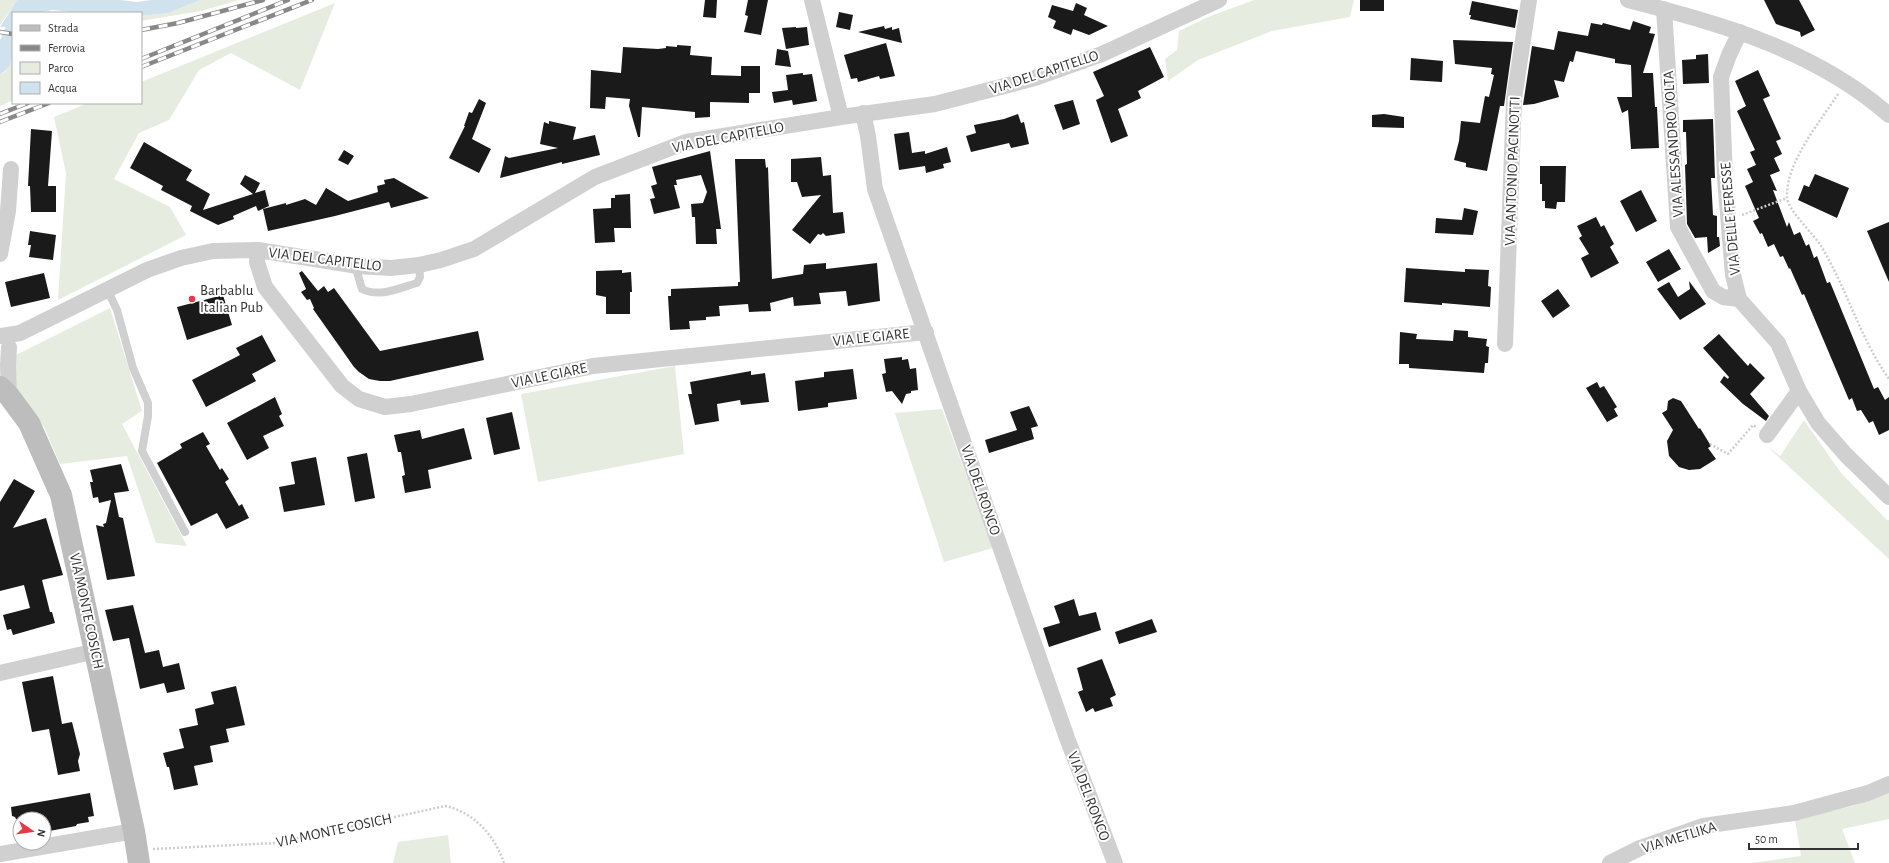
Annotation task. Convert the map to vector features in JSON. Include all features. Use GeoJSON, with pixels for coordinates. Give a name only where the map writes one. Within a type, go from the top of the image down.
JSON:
{"type":"FeatureCollection","features":[{"type":"Feature","properties":{"kind":"street"},"geometry":{"type":"LineString","coordinates":[[812,0],[841,116]]}},
{"type":"Feature","properties":{"kind":"street","name":"VIA DEL CAPITELLO"},"geometry":{"type":"LineString","coordinates":[[5,392],[8,365],[3,346],[20,333],[108,291],[147,270],[181,258],[213,251],[258,250],[358,266],[391,268],[419,265],[440,260],[474,249],[595,177],[686,142],[841,116],[935,104],[1035,78],[1102,54],[1198,4],[1219,0]]}},
{"type":"Feature","properties":{"kind":"street","name":"VIA ANTONIO PACINOTTI"},"geometry":{"type":"LineString","coordinates":[[1505,344],[1514,98],[1529,0]]}},
{"type":"Feature","properties":{"kind":"street"},"geometry":{"type":"LineString","coordinates":[[1628,0],[1664,9],[1740,32],[1783,48],[1867,95],[1889,115]]}},
{"type":"Feature","properties":{"kind":"street","name":"VIA ALESSANDRO VOLTA"},"geometry":{"type":"LineString","coordinates":[[1664,9],[1678,227],[1714,291],[1723,297],[1739,299]]}},
{"type":"Feature","properties":{"kind":"street","name":"VIA DELLE FERESSE"},"geometry":{"type":"LineString","coordinates":[[1740,32],[1729,54],[1722,77],[1728,220],[1732,275],[1739,299],[1778,343],[1799,391],[1818,423],[1846,455],[1889,497]]}},
{"type":"Feature","properties":{"kind":"street","name":"VIA DEL RONCO"},"geometry":{"type":"LineString","coordinates":[[863,113],[868,136],[875,189],[1067,738],[1115,863]]}},
{"type":"Feature","properties":{"kind":"street"},"geometry":{"type":"LineString","coordinates":[[0,254],[8,211],[11,169]]}},
{"type":"Feature","properties":{"kind":"street","name":"VIA LE GIARE"},"geometry":{"type":"LineString","coordinates":[[258,250],[257,262],[265,287],[342,386],[359,399],[385,407],[412,404],[593,366],[926,332]]}},
{"type":"Feature","properties":{"kind":"street"},"geometry":{"type":"LineString","coordinates":[[1768,436],[1799,391]]}},
{"type":"Feature","properties":{"kind":"street","name":"VIA MONTE COSICH"},"geometry":{"type":"LineString","coordinates":[[5,392],[29,423],[61,495],[96,651],[137,848]]}},
{"type":"Feature","properties":{"kind":"street"},"geometry":{"type":"LineString","coordinates":[[0,673],[96,651]]}},
{"type":"Feature","properties":{"kind":"street","name":"VIA METLIKA"},"geometry":{"type":"LineString","coordinates":[[1610,863],[1640,848],[1703,826],[1794,813],[1868,793],[1889,784]]}},
{"type":"Feature","properties":{"kind":"street"},"geometry":{"type":"LineString","coordinates":[[0,854],[16,857],[137,848]]}},
{"type":"Feature","properties":{"kind":"lane"},"geometry":{"type":"LineString","coordinates":[[358,266],[357,272],[362,289],[370,293],[383,293],[417,283],[420,277],[419,265]]}},
{"type":"Feature","properties":{"kind":"lane"},"geometry":{"type":"LineString","coordinates":[[108,291],[117,310],[134,368],[148,404],[148,416],[142,451],[185,532]]}},
{"type":"Feature","properties":{"kind":"path"},"geometry":{"type":"LineString","coordinates":[[1846,82],[1800,153],[1791,173],[1786,198],[1793,210],[1816,238],[1836,271],[1861,331],[1889,379]]}},
{"type":"Feature","properties":{"kind":"path"},"geometry":{"type":"LineString","coordinates":[[1728,220],[1786,198]]}},
{"type":"Feature","properties":{"kind":"path"},"geometry":{"type":"LineString","coordinates":[[1710,444],[1728,454],[1753,425],[1768,436]]}},
{"type":"Feature","properties":{"kind":"path","name":"VIA MONTE COSICH"},"geometry":{"type":"LineString","coordinates":[[137,848],[275,843],[446,806],[466,813],[481,825],[500,852],[504,863]]}},
{"type":"Feature","properties":{"kind":"green space"},"geometry":{"type":"Polygon","coordinates":[[[0,0],[17,0],[0,25],[0,0]]]}},
{"type":"Feature","properties":{"kind":"green space"},"geometry":{"type":"Polygon","coordinates":[[[200,0],[239,0],[201,11],[142,21],[142,16],[169,13],[200,0]]]}},
{"type":"Feature","properties":{"kind":"green space"},"geometry":{"type":"Polygon","coordinates":[[[1254,0],[1354,0],[1350,17],[1272,31],[1198,60],[1168,81],[1165,59],[1177,50],[1179,31],[1208,17],[1254,0]]]}},
{"type":"Feature","properties":{"kind":"green space"},"geometry":{"type":"Polygon","coordinates":[[[335,3],[300,90],[231,53],[199,70],[169,120],[139,133],[114,179],[170,207],[186,235],[58,300],[66,173],[54,117],[86,104],[142,104],[142,82],[335,3]]]}},
{"type":"Feature","properties":{"kind":"green space"},"geometry":{"type":"Polygon","coordinates":[[[12,62],[12,100],[0,106],[0,74],[5,72],[12,62]]]}},
{"type":"Feature","properties":{"kind":"green space"},"geometry":{"type":"Polygon","coordinates":[[[110,308],[142,411],[122,424],[187,546],[156,543],[127,456],[60,464],[44,427],[18,394],[14,377],[16,355],[110,308]]]}},
{"type":"Feature","properties":{"kind":"green space"},"geometry":{"type":"Polygon","coordinates":[[[675,366],[684,454],[538,482],[521,394],[675,366]]]}},
{"type":"Feature","properties":{"kind":"green space"},"geometry":{"type":"Polygon","coordinates":[[[942,409],[993,548],[944,562],[895,413],[942,409]]]}},
{"type":"Feature","properties":{"kind":"green space"},"geometry":{"type":"Polygon","coordinates":[[[1804,420],[1841,473],[1887,520],[1889,520],[1889,559],[1771,450],[1770,448],[1780,456],[1804,420]]]}},
{"type":"Feature","properties":{"kind":"green space"},"geometry":{"type":"Polygon","coordinates":[[[1889,792],[1889,819],[1842,829],[1855,863],[1752,863],[1801,856],[1795,819],[1853,806],[1889,792]]]}},
{"type":"Feature","properties":{"kind":"green space"},"geometry":{"type":"Polygon","coordinates":[[[448,835],[451,863],[393,863],[398,842],[448,835]]]}},
{"type":"Feature","properties":{"kind":"water"},"geometry":{"type":"Polygon","coordinates":[[[17,0],[120,0],[137,2],[151,0],[200,0],[169,13],[142,16],[142,12],[72,12],[53,10],[42,12],[12,12],[12,27],[0,27],[17,0]]]}},
{"type":"Feature","properties":{"kind":"water"},"geometry":{"type":"Polygon","coordinates":[[[0,41],[12,41],[12,60],[8,68],[0,74],[0,41]]]}},
{"type":"Feature","properties":{"kind":"building"},"geometry":{"type":"Polygon","coordinates":[[[705,0],[717,0],[716,18],[703,17],[705,0]]]}},
{"type":"Feature","properties":{"kind":"building"},"geometry":{"type":"Polygon","coordinates":[[[748,0],[768,0],[761,35],[744,32],[748,16],[745,15],[748,0]]]}},
{"type":"Feature","properties":{"kind":"building"},"geometry":{"type":"Polygon","coordinates":[[[1360,0],[1384,0],[1384,11],[1360,11],[1360,0]]]}},
{"type":"Feature","properties":{"kind":"building"},"geometry":{"type":"Polygon","coordinates":[[[1764,0],[1799,0],[1815,30],[1801,37],[1800,32],[1776,24],[1764,0]]]}},
{"type":"Feature","properties":{"kind":"building"},"geometry":{"type":"Polygon","coordinates":[[[1472,1],[1518,10],[1515,28],[1470,19],[1471,15],[1469,15],[1472,1]]]}},
{"type":"Feature","properties":{"kind":"building"},"geometry":{"type":"Polygon","coordinates":[[[1076,3],[1087,8],[1084,15],[1108,26],[1089,35],[1073,29],[1071,35],[1053,28],[1056,21],[1048,17],[1052,5],[1073,11],[1076,3]]]}},
{"type":"Feature","properties":{"kind":"building"},"geometry":{"type":"Polygon","coordinates":[[[839,12],[853,15],[850,30],[836,27],[839,12]]]}},
{"type":"Feature","properties":{"kind":"building"},"geometry":{"type":"Polygon","coordinates":[[[1633,21],[1651,27],[1649,33],[1655,34],[1643,73],[1653,73],[1655,107],[1657,107],[1659,148],[1631,149],[1628,110],[1622,113],[1617,97],[1632,97],[1631,65],[1615,63],[1615,59],[1576,51],[1573,62],[1570,61],[1564,82],[1554,80],[1559,97],[1534,104],[1523,105],[1532,46],[1554,50],[1558,31],[1588,36],[1591,23],[1602,25],[1603,23],[1630,30],[1633,21]]]}},
{"type":"Feature","properties":{"kind":"building"},"geometry":{"type":"Polygon","coordinates":[[[884,26],[885,29],[892,27],[892,30],[899,28],[902,43],[858,32],[884,26]]]}},
{"type":"Feature","properties":{"kind":"building"},"geometry":{"type":"Polygon","coordinates":[[[807,27],[809,45],[786,49],[782,28],[807,27]]]}},
{"type":"Feature","properties":{"kind":"building"},"geometry":{"type":"Polygon","coordinates":[[[1453,40],[1513,42],[1504,106],[1500,106],[1487,171],[1466,167],[1466,163],[1454,160],[1459,141],[1461,121],[1480,123],[1485,96],[1489,97],[1494,75],[1491,74],[1492,68],[1455,64],[1453,40]]]}},
{"type":"Feature","properties":{"kind":"building"},"geometry":{"type":"Polygon","coordinates":[[[886,43],[895,76],[880,79],[879,76],[858,82],[857,78],[851,79],[844,55],[886,43]]]}},
{"type":"Feature","properties":{"kind":"building"},"geometry":{"type":"Polygon","coordinates":[[[677,45],[691,46],[690,55],[712,57],[711,75],[741,76],[741,66],[760,66],[760,93],[749,93],[749,103],[710,102],[710,117],[695,118],[695,112],[642,107],[640,137],[638,137],[629,106],[630,99],[606,97],[605,109],[590,108],[591,70],[621,73],[623,47],[658,49],[666,48],[666,46],[677,47],[677,45]]]}},
{"type":"Feature","properties":{"kind":"building"},"geometry":{"type":"Polygon","coordinates":[[[1150,47],[1164,77],[1138,91],[1141,98],[1118,109],[1128,136],[1111,143],[1096,100],[1104,96],[1093,72],[1150,47]]]}},
{"type":"Feature","properties":{"kind":"building"},"geometry":{"type":"Polygon","coordinates":[[[777,49],[788,51],[791,67],[775,65],[777,49]]]}},
{"type":"Feature","properties":{"kind":"building"},"geometry":{"type":"Polygon","coordinates":[[[1708,54],[1709,83],[1683,84],[1682,60],[1696,59],[1696,55],[1708,54]]]}},
{"type":"Feature","properties":{"kind":"building"},"geometry":{"type":"Polygon","coordinates":[[[1411,58],[1443,61],[1442,82],[1410,80],[1411,58]]]}},
{"type":"Feature","properties":{"kind":"building"},"geometry":{"type":"Polygon","coordinates":[[[1758,70],[1770,96],[1763,99],[1781,139],[1776,141],[1782,154],[1774,158],[1780,171],[1770,175],[1777,191],[1773,190],[1787,227],[1789,222],[1794,235],[1800,232],[1806,246],[1809,244],[1814,258],[1817,256],[1827,283],[1830,282],[1874,389],[1878,387],[1885,400],[1889,397],[1889,430],[1879,435],[1873,421],[1869,423],[1861,410],[1857,411],[1852,398],[1849,400],[1804,294],[1802,295],[1783,256],[1780,257],[1774,244],[1768,247],[1762,233],[1760,234],[1753,221],[1759,218],[1745,186],[1753,182],[1747,169],[1756,165],[1750,152],[1755,150],[1737,111],[1746,106],[1735,81],[1758,70]]]}},
{"type":"Feature","properties":{"kind":"building"},"geometry":{"type":"Polygon","coordinates":[[[803,73],[803,75],[812,74],[817,101],[793,105],[792,100],[774,103],[772,92],[788,90],[786,75],[803,73]]]}},
{"type":"Feature","properties":{"kind":"building"},"geometry":{"type":"Polygon","coordinates":[[[479,99],[486,103],[472,139],[491,149],[479,173],[449,158],[465,126],[469,112],[472,113],[479,99]]]}},
{"type":"Feature","properties":{"kind":"building"},"geometry":{"type":"Polygon","coordinates":[[[1073,100],[1080,124],[1063,130],[1054,105],[1073,100]]]}},
{"type":"Feature","properties":{"kind":"building"},"geometry":{"type":"Polygon","coordinates":[[[1018,114],[1021,123],[1024,122],[1029,144],[1011,148],[1009,143],[971,152],[966,136],[976,133],[974,125],[1004,119],[1018,114]]]}},
{"type":"Feature","properties":{"kind":"building"},"geometry":{"type":"Polygon","coordinates":[[[1384,114],[1404,117],[1404,128],[1372,127],[1372,115],[1384,114]]]}},
{"type":"Feature","properties":{"kind":"building"},"geometry":{"type":"Polygon","coordinates":[[[1713,119],[1715,178],[1711,178],[1713,215],[1717,216],[1717,237],[1719,237],[1720,246],[1708,253],[1707,237],[1695,238],[1687,224],[1685,165],[1687,164],[1686,132],[1683,132],[1683,120],[1713,119]]]}},
{"type":"Feature","properties":{"kind":"building"},"geometry":{"type":"Polygon","coordinates":[[[549,121],[576,127],[573,140],[595,135],[600,155],[562,164],[562,162],[500,178],[505,156],[509,158],[558,148],[540,144],[544,122],[549,124],[549,121]]]}},
{"type":"Feature","properties":{"kind":"building"},"geometry":{"type":"Polygon","coordinates":[[[31,129],[52,131],[48,186],[56,186],[56,212],[31,212],[30,186],[28,186],[31,129]]]}},
{"type":"Feature","properties":{"kind":"building"},"geometry":{"type":"Polygon","coordinates":[[[909,132],[912,153],[925,151],[925,154],[947,147],[951,162],[943,164],[944,168],[926,173],[925,166],[899,170],[894,134],[909,132]]]}},
{"type":"Feature","properties":{"kind":"building"},"geometry":{"type":"Polygon","coordinates":[[[144,142],[192,170],[186,180],[210,194],[203,210],[253,194],[240,184],[245,175],[260,183],[255,193],[265,190],[269,206],[258,211],[256,206],[233,216],[234,219],[218,225],[190,211],[192,206],[161,190],[163,186],[130,168],[144,142]]]}},
{"type":"Feature","properties":{"kind":"building"},"geometry":{"type":"Polygon","coordinates":[[[344,150],[354,156],[348,165],[338,160],[344,150]]]}},
{"type":"Feature","properties":{"kind":"building"},"geometry":{"type":"Polygon","coordinates":[[[710,151],[721,229],[716,229],[717,244],[696,244],[695,217],[692,217],[691,204],[703,203],[707,192],[701,175],[676,180],[677,185],[674,185],[680,208],[654,214],[650,199],[655,198],[651,186],[657,184],[652,167],[710,151]]]}},
{"type":"Feature","properties":{"kind":"building"},"geometry":{"type":"Polygon","coordinates":[[[821,157],[823,176],[831,175],[833,213],[843,212],[845,233],[826,236],[823,233],[821,235],[818,234],[810,244],[792,230],[821,195],[802,197],[797,182],[791,182],[791,159],[821,157]]]}},
{"type":"Feature","properties":{"kind":"building"},"geometry":{"type":"Polygon","coordinates":[[[735,159],[765,159],[766,168],[768,167],[772,279],[803,274],[804,265],[826,263],[826,269],[877,263],[880,301],[848,306],[846,291],[819,293],[821,304],[794,306],[793,297],[770,303],[771,311],[749,312],[748,304],[719,306],[720,316],[706,317],[706,320],[689,321],[690,329],[670,330],[668,296],[671,296],[671,289],[738,286],[738,282],[740,282],[735,159]]]}},
{"type":"Feature","properties":{"kind":"building"},"geometry":{"type":"Polygon","coordinates":[[[1540,166],[1566,166],[1565,202],[1557,202],[1556,209],[1545,208],[1545,201],[1542,201],[1540,166]]]}},
{"type":"Feature","properties":{"kind":"building"},"geometry":{"type":"Polygon","coordinates":[[[1815,174],[1849,188],[1837,218],[1798,200],[1804,185],[1809,187],[1815,174]]]}},
{"type":"Feature","properties":{"kind":"building"},"geometry":{"type":"Polygon","coordinates":[[[394,178],[429,198],[391,208],[389,202],[268,231],[263,209],[286,203],[286,205],[305,199],[316,205],[326,188],[348,201],[378,192],[377,186],[385,184],[384,180],[394,178]]]}},
{"type":"Feature","properties":{"kind":"building"},"geometry":{"type":"Polygon","coordinates":[[[1641,190],[1657,221],[1636,232],[1620,201],[1641,190]]]}},
{"type":"Feature","properties":{"kind":"building"},"geometry":{"type":"Polygon","coordinates":[[[630,194],[631,228],[614,228],[615,242],[595,243],[593,209],[611,208],[611,198],[615,198],[615,195],[630,194]]]}},
{"type":"Feature","properties":{"kind":"building"},"geometry":{"type":"Polygon","coordinates":[[[1464,208],[1478,211],[1473,235],[1435,233],[1436,218],[1462,220],[1464,208]]]}},
{"type":"Feature","properties":{"kind":"building"},"geometry":{"type":"Polygon","coordinates":[[[1596,217],[1601,227],[1604,225],[1614,244],[1610,247],[1619,263],[1591,278],[1581,258],[1589,254],[1579,238],[1582,236],[1577,226],[1596,217]]]}},
{"type":"Feature","properties":{"kind":"building"},"geometry":{"type":"Polygon","coordinates":[[[1889,222],[1889,282],[1867,231],[1889,222]]]}},
{"type":"Feature","properties":{"kind":"building"},"geometry":{"type":"Polygon","coordinates":[[[30,231],[56,235],[53,260],[29,257],[31,245],[28,245],[30,231]]]}},
{"type":"Feature","properties":{"kind":"building"},"geometry":{"type":"Polygon","coordinates":[[[1669,249],[1681,269],[1658,282],[1646,262],[1669,249]]]}},
{"type":"Feature","properties":{"kind":"building"},"geometry":{"type":"Polygon","coordinates":[[[1406,268],[1465,272],[1465,269],[1489,270],[1488,286],[1491,287],[1490,307],[1442,303],[1442,305],[1404,302],[1406,268]]]}},
{"type":"Feature","properties":{"kind":"building"},"geometry":{"type":"Polygon","coordinates":[[[622,270],[622,273],[631,272],[632,292],[630,292],[630,314],[606,314],[606,297],[596,295],[596,271],[622,270]]]}},
{"type":"Feature","properties":{"kind":"building"},"geometry":{"type":"Polygon","coordinates":[[[302,271],[318,291],[324,286],[328,292],[334,288],[380,351],[478,331],[484,360],[390,381],[369,379],[354,367],[313,309],[314,308],[310,299],[307,300],[301,292],[306,289],[299,273],[302,271]]]}},
{"type":"Feature","properties":{"kind":"building"},"geometry":{"type":"Polygon","coordinates":[[[44,273],[50,298],[11,307],[5,282],[44,273]]]}},
{"type":"Feature","properties":{"kind":"building"},"geometry":{"type":"Polygon","coordinates":[[[1689,281],[1706,304],[1680,320],[1657,289],[1669,282],[1678,297],[1690,289],[1689,281]]]}},
{"type":"Feature","properties":{"kind":"building"},"geometry":{"type":"Polygon","coordinates":[[[1558,289],[1570,306],[1553,318],[1541,301],[1558,289]]]}},
{"type":"Feature","properties":{"kind":"building"},"geometry":{"type":"Polygon","coordinates":[[[223,295],[232,325],[187,340],[177,307],[223,295]]]}},
{"type":"Feature","properties":{"kind":"building"},"geometry":{"type":"Polygon","coordinates":[[[1454,330],[1468,331],[1468,337],[1487,339],[1486,346],[1489,347],[1488,363],[1485,363],[1484,373],[1409,368],[1409,364],[1399,364],[1400,332],[1417,334],[1416,339],[1453,341],[1454,330]]]}},
{"type":"Feature","properties":{"kind":"building"},"geometry":{"type":"Polygon","coordinates":[[[1719,334],[1748,366],[1750,363],[1765,378],[1750,394],[1769,416],[1766,421],[1743,404],[1720,382],[1724,376],[1728,379],[1729,377],[1703,348],[1719,334]]]}},
{"type":"Feature","properties":{"kind":"building"},"geometry":{"type":"Polygon","coordinates":[[[262,335],[276,361],[252,374],[256,381],[206,407],[192,380],[240,355],[236,348],[262,335]]]}},
{"type":"Feature","properties":{"kind":"building"},"geometry":{"type":"Polygon","coordinates":[[[902,357],[902,360],[908,359],[910,369],[916,368],[918,390],[911,391],[911,393],[906,394],[902,404],[892,391],[886,392],[882,374],[886,373],[884,359],[902,357]]]}},
{"type":"Feature","properties":{"kind":"building"},"geometry":{"type":"Polygon","coordinates":[[[853,369],[857,399],[828,403],[828,407],[798,411],[795,381],[824,377],[824,372],[853,369]]]}},
{"type":"Feature","properties":{"kind":"building"},"geometry":{"type":"Polygon","coordinates":[[[751,371],[751,375],[765,373],[769,402],[741,405],[740,400],[717,404],[719,421],[695,425],[688,394],[692,394],[690,382],[751,371]]]}},
{"type":"Feature","properties":{"kind":"building"},"geometry":{"type":"Polygon","coordinates":[[[1597,382],[1600,388],[1604,386],[1617,407],[1614,409],[1618,416],[1607,422],[1586,388],[1597,382]]]}},
{"type":"Feature","properties":{"kind":"building"},"geometry":{"type":"Polygon","coordinates":[[[275,397],[282,414],[279,416],[284,426],[263,436],[269,448],[247,460],[227,423],[275,397]]]}},
{"type":"Feature","properties":{"kind":"building"},"geometry":{"type":"Polygon","coordinates":[[[1673,398],[1681,401],[1711,446],[1708,448],[1716,459],[1700,469],[1689,470],[1679,467],[1669,456],[1667,441],[1673,430],[1662,413],[1667,410],[1668,401],[1673,398]]]}},
{"type":"Feature","properties":{"kind":"building"},"geometry":{"type":"Polygon","coordinates":[[[1029,406],[1038,426],[1031,428],[1034,439],[989,453],[985,440],[1017,430],[1010,412],[1029,406]]]}},
{"type":"Feature","properties":{"kind":"building"},"geometry":{"type":"Polygon","coordinates":[[[512,412],[520,449],[494,455],[486,418],[512,412]]]}},
{"type":"Feature","properties":{"kind":"building"},"geometry":{"type":"Polygon","coordinates":[[[464,428],[472,459],[428,470],[431,488],[405,493],[402,476],[405,475],[401,452],[398,452],[394,435],[420,430],[422,439],[464,428]]]}},
{"type":"Feature","properties":{"kind":"building"},"geometry":{"type":"Polygon","coordinates":[[[203,432],[210,444],[206,446],[220,470],[222,468],[229,479],[225,482],[239,506],[242,504],[249,518],[226,529],[217,513],[191,526],[157,463],[182,448],[180,444],[203,432]]]}},
{"type":"Feature","properties":{"kind":"building"},"geometry":{"type":"Polygon","coordinates":[[[367,453],[375,498],[355,502],[347,457],[367,453]]]}},
{"type":"Feature","properties":{"kind":"building"},"geometry":{"type":"Polygon","coordinates":[[[316,457],[325,505],[284,512],[279,487],[295,484],[291,462],[316,457]]]}},
{"type":"Feature","properties":{"kind":"building"},"geometry":{"type":"Polygon","coordinates":[[[121,464],[129,491],[114,493],[119,517],[123,518],[135,576],[107,580],[96,525],[104,527],[103,524],[106,523],[111,500],[99,503],[98,497],[93,498],[90,482],[93,482],[90,470],[121,464]]]}},
{"type":"Feature","properties":{"kind":"building"},"geometry":{"type":"Polygon","coordinates":[[[14,479],[35,491],[13,528],[46,518],[63,575],[42,580],[50,612],[52,612],[55,623],[13,635],[11,629],[7,630],[3,615],[30,608],[24,585],[0,591],[0,502],[14,479]]]}},
{"type":"Feature","properties":{"kind":"building"},"geometry":{"type":"Polygon","coordinates":[[[1074,599],[1079,616],[1096,612],[1101,630],[1049,647],[1043,628],[1060,623],[1054,606],[1074,599]]]}},
{"type":"Feature","properties":{"kind":"building"},"geometry":{"type":"Polygon","coordinates":[[[133,605],[145,653],[159,650],[163,667],[179,663],[185,689],[167,693],[164,683],[140,689],[129,638],[113,641],[105,610],[133,605]]]}},
{"type":"Feature","properties":{"kind":"building"},"geometry":{"type":"Polygon","coordinates":[[[1152,619],[1157,632],[1119,644],[1115,632],[1152,619]]]}},
{"type":"Feature","properties":{"kind":"building"},"geometry":{"type":"Polygon","coordinates":[[[1102,659],[1116,695],[1110,698],[1113,706],[1095,712],[1093,708],[1086,712],[1078,692],[1083,690],[1077,668],[1102,659]]]}},
{"type":"Feature","properties":{"kind":"building"},"geometry":{"type":"Polygon","coordinates":[[[53,676],[62,724],[72,722],[80,754],[78,761],[80,771],[58,775],[49,729],[32,732],[22,682],[53,676]]]}},
{"type":"Feature","properties":{"kind":"building"},"geometry":{"type":"Polygon","coordinates":[[[236,686],[245,725],[226,729],[229,742],[210,746],[213,762],[194,766],[198,785],[174,790],[169,767],[167,767],[163,753],[184,748],[179,729],[198,725],[195,709],[214,704],[211,692],[236,686]]]}},
{"type":"Feature","properties":{"kind":"building"},"geometry":{"type":"Polygon","coordinates":[[[90,793],[94,816],[88,817],[89,822],[52,830],[52,811],[12,811],[12,816],[11,807],[90,793]]]}},
{"type":"Feature","properties":{"kind":"waterway"},"geometry":{"type":"LineString","coordinates":[[0,59],[12,31]]}},
{"type":"Feature","properties":{"kind":"railway"},"geometry":{"type":"LineString","coordinates":[[142,30],[178,23],[263,0]]}},
{"type":"Feature","properties":{"kind":"railway"},"geometry":{"type":"LineString","coordinates":[[142,59],[288,0]]}},
{"type":"Feature","properties":{"kind":"railway"},"geometry":{"type":"LineString","coordinates":[[142,67],[312,0]]}},
{"type":"Feature","properties":{"kind":"railway"},"geometry":{"type":"LineString","coordinates":[[0,32],[12,34]]}},
{"type":"Feature","properties":{"kind":"railway"},"geometry":{"type":"LineString","coordinates":[[0,114],[25,104]]}},
{"type":"Feature","properties":{"kind":"railway"},"geometry":{"type":"LineString","coordinates":[[0,122],[46,104]]}},
{"type":"Feature","properties":{"kind":"place","name":"Barbablu Italian Pub"},"geometry":{"type":"Point","coordinates":[192,299]}}]}
